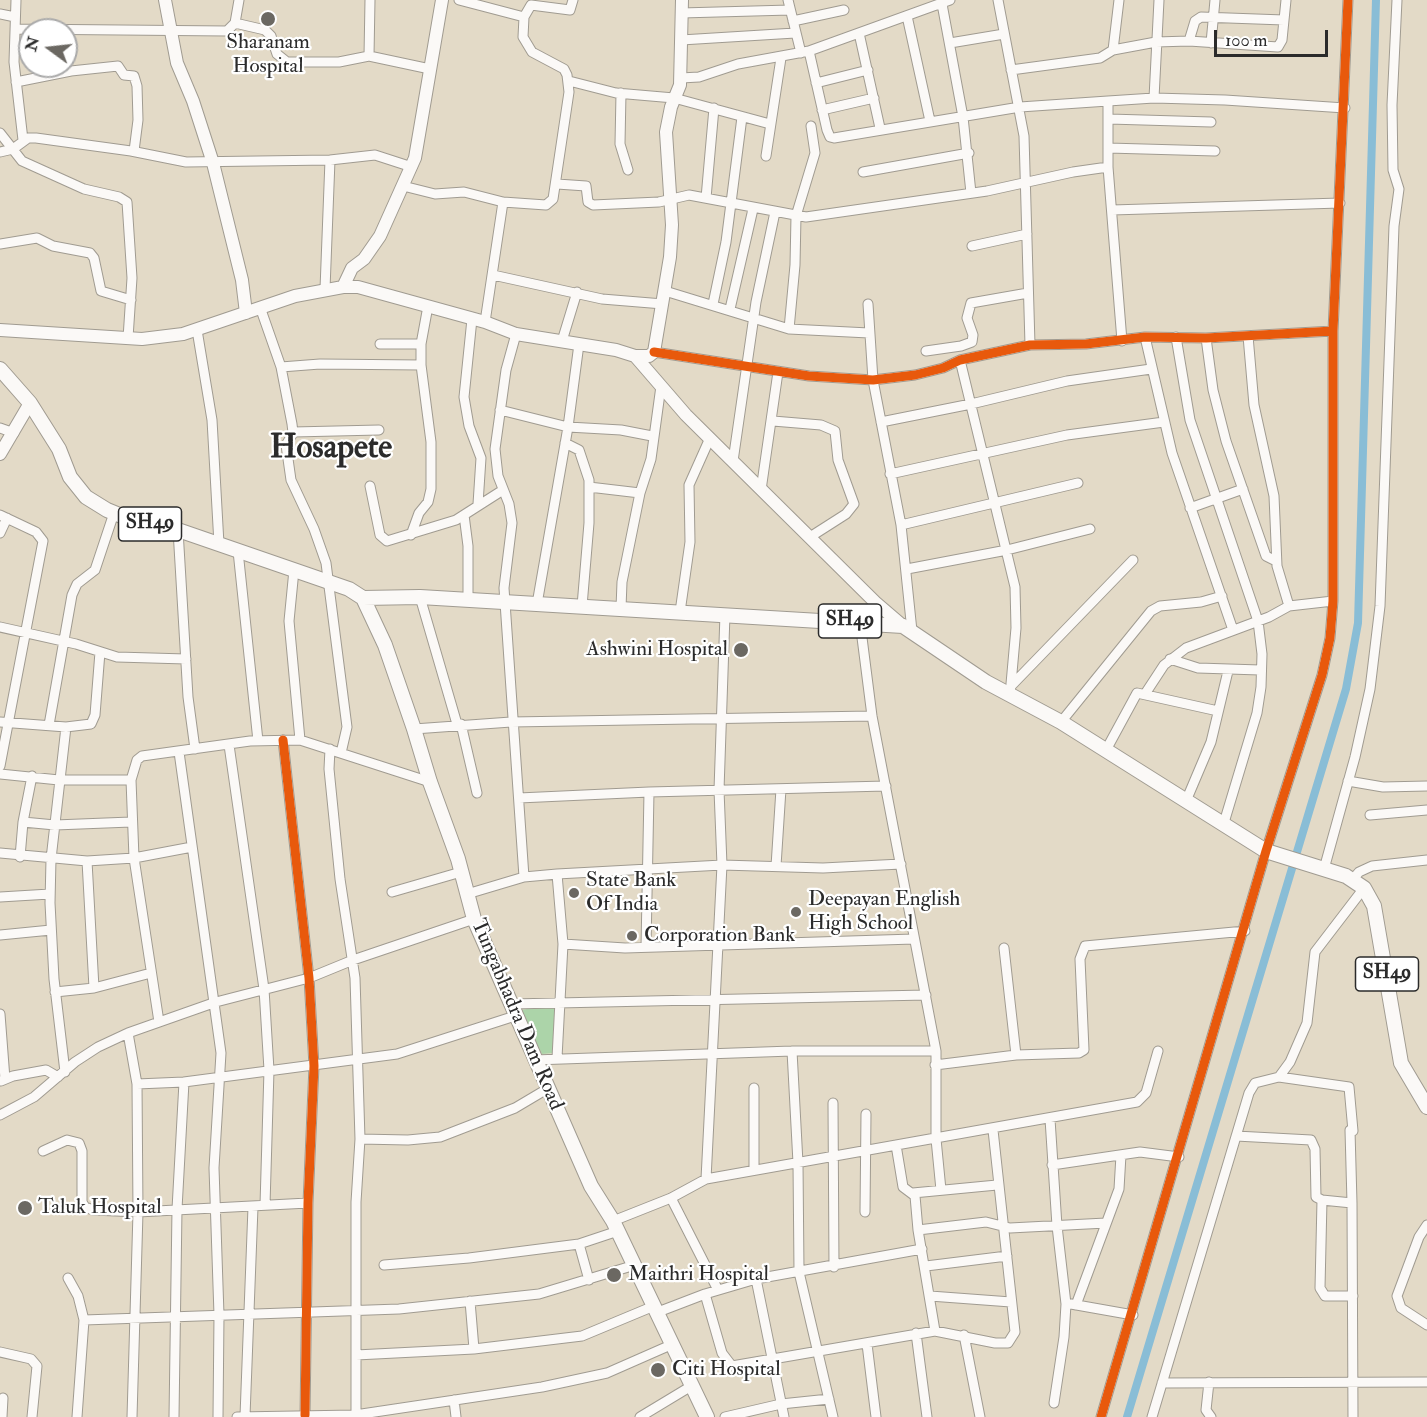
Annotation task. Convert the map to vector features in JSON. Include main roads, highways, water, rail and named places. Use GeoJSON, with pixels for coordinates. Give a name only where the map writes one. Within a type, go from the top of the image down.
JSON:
{"type":"FeatureCollection","features":[{"type":"Feature","properties":{"kind":"main road","name":"SH49"},"geometry":{"type":"LineString","coordinates":[[0,369],[30,403],[59,449],[70,477],[86,497],[114,513],[219,544],[328,582],[363,598],[420,597],[621,608],[860,622],[908,628],[986,682],[1010,690],[1269,853],[1321,868],[1358,884],[1374,906],[1401,1064],[1427,1107]]}},
{"type":"Feature","properties":{"kind":"main road","name":"Tungabhadra Dam Road"},"geometry":{"type":"LineString","coordinates":[[363,598],[385,645],[414,729],[461,872],[474,920],[591,1186],[616,1226],[707,1417]]}},
{"type":"Feature","properties":{"kind":"waterway"},"geometry":{"type":"LineString","coordinates":[[1127,1417],[1346,689],[1358,623],[1376,0]]}},
{"type":"Feature","properties":{"kind":"place","name":"Sharanam Hospital"},"geometry":{"type":"Point","coordinates":[268,19]}},
{"type":"Feature","properties":{"kind":"place","name":"Ashwini Hospital"},"geometry":{"type":"Point","coordinates":[741,650]}},
{"type":"Feature","properties":{"kind":"place","name":"State Bank Of India"},"geometry":{"type":"Point","coordinates":[574,893]}},
{"type":"Feature","properties":{"kind":"place","name":"Deepayan English High School"},"geometry":{"type":"Point","coordinates":[796,912]}},
{"type":"Feature","properties":{"kind":"place","name":"Corporation Bank"},"geometry":{"type":"Point","coordinates":[632,936]}},
{"type":"Feature","properties":{"kind":"place","name":"Taluk Hospital"},"geometry":{"type":"Point","coordinates":[25,1208]}},
{"type":"Feature","properties":{"kind":"place","name":"Maithri Hospital"},"geometry":{"type":"Point","coordinates":[614,1275]}},
{"type":"Feature","properties":{"kind":"place","name":"Citi Hospital"},"geometry":{"type":"Point","coordinates":[658,1370]}},
{"type":"Feature","properties":{"kind":"district","name":"Hosapete"},"geometry":{"type":"Point","coordinates":[331,450]}}]}
